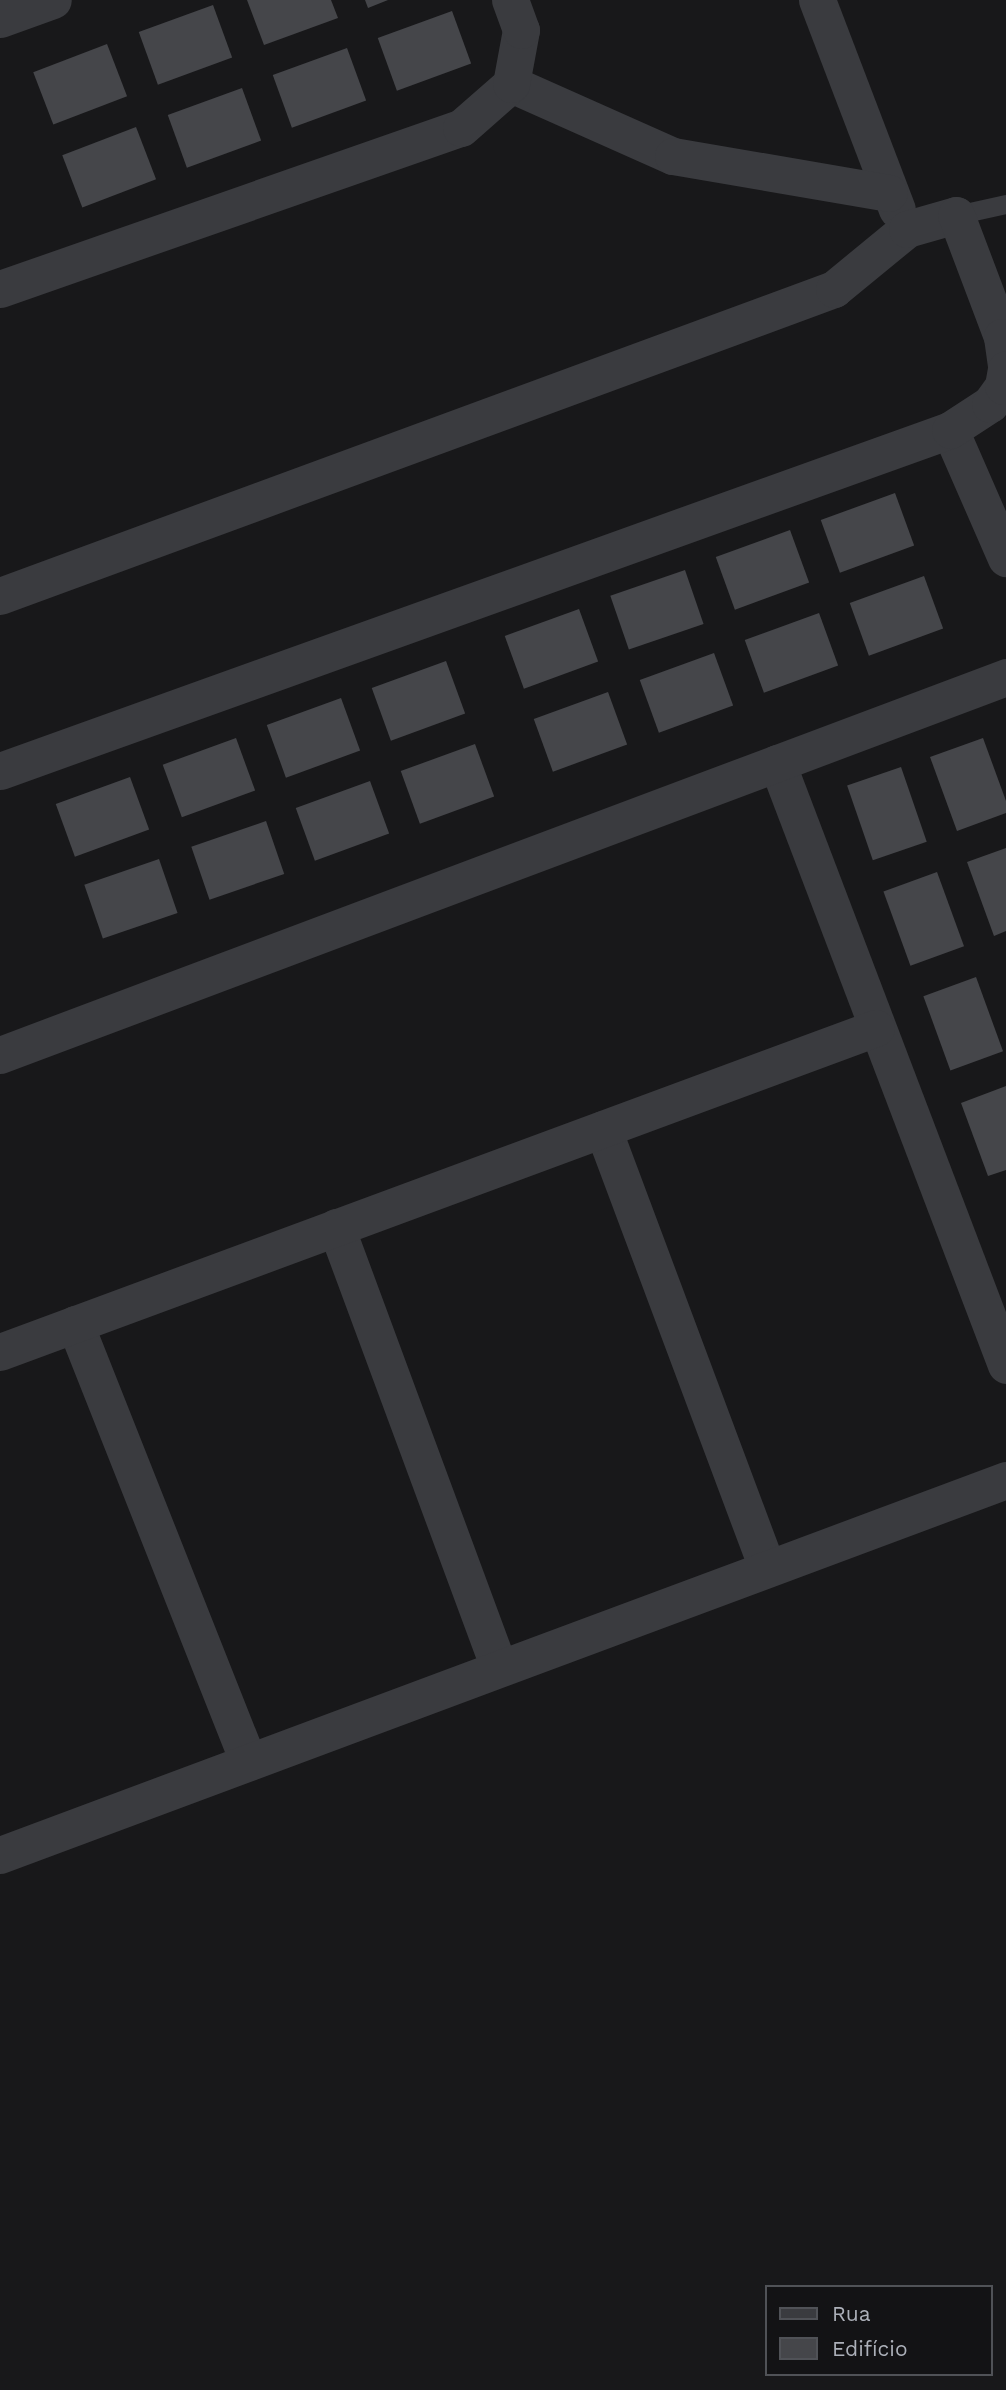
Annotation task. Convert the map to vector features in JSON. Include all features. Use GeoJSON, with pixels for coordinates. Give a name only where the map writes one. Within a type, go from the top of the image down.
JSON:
{"type":"FeatureCollection","features":[{"type":"Feature","properties":{"kind":"street"},"geometry":{"type":"LineString","coordinates":[[0,19],[53,0]]}},
{"type":"Feature","properties":{"kind":"street"},"geometry":{"type":"LineString","coordinates":[[0,289],[461,128],[511,83],[521,30],[510,0]]}},
{"type":"Feature","properties":{"kind":"street"},"geometry":{"type":"LineString","coordinates":[[817,0],[889,192],[908,229]]}},
{"type":"Feature","properties":{"kind":"street"},"geometry":{"type":"LineString","coordinates":[[511,83],[673,156],[889,192]]}},
{"type":"Feature","properties":{"kind":"street"},"geometry":{"type":"LineString","coordinates":[[0,596],[834,289],[908,229],[957,215],[1002,337],[1006,368],[1003,386],[990,404],[950,430],[0,771]]}},
{"type":"Feature","properties":{"kind":"street"},"geometry":{"type":"LineString","coordinates":[[950,430],[1006,558]]}},
{"type":"Feature","properties":{"kind":"street"},"geometry":{"type":"LineString","coordinates":[[0,1055],[1006,677]]}},
{"type":"Feature","properties":{"kind":"street"},"geometry":{"type":"LineString","coordinates":[[778,763],[1006,1366]]}},
{"type":"Feature","properties":{"kind":"street"},"geometry":{"type":"LineString","coordinates":[[0,1352],[876,1028]]}},
{"type":"Feature","properties":{"kind":"street"},"geometry":{"type":"LineString","coordinates":[[603,1129],[767,1569]]}},
{"type":"Feature","properties":{"kind":"street"},"geometry":{"type":"LineString","coordinates":[[336,1227],[499,1668]]}},
{"type":"Feature","properties":{"kind":"street"},"geometry":{"type":"LineString","coordinates":[[75,1324],[248,1762]]}},
{"type":"Feature","properties":{"kind":"street"},"geometry":{"type":"LineString","coordinates":[[0,1855],[1006,1480]]}},
{"type":"Feature","properties":{"kind":"lane"},"geometry":{"type":"LineString","coordinates":[[957,215],[1006,204]]}},
{"type":"Feature","properties":{"kind":"building"},"geometry":{"type":"Polygon","coordinates":[[[247,0],[331,0],[338,18],[264,45],[247,0]]]}},
{"type":"Feature","properties":{"kind":"building"},"geometry":{"type":"Polygon","coordinates":[[[365,0],[388,0],[368,8],[365,0]]]}},
{"type":"Feature","properties":{"kind":"building"},"geometry":{"type":"Polygon","coordinates":[[[213,5],[232,58],[158,85],[139,32],[213,5]]]}},
{"type":"Feature","properties":{"kind":"building"},"geometry":{"type":"Polygon","coordinates":[[[452,11],[471,64],[397,91],[378,38],[452,11]]]}},
{"type":"Feature","properties":{"kind":"building"},"geometry":{"type":"Polygon","coordinates":[[[107,44],[127,96],[53,125],[33,72],[107,44]]]}},
{"type":"Feature","properties":{"kind":"building"},"geometry":{"type":"Polygon","coordinates":[[[347,48],[366,101],[292,128],[273,75],[347,48]]]}},
{"type":"Feature","properties":{"kind":"building"},"geometry":{"type":"Polygon","coordinates":[[[242,88],[261,141],[187,168],[168,115],[242,88]]]}},
{"type":"Feature","properties":{"kind":"building"},"geometry":{"type":"Polygon","coordinates":[[[136,127],[156,179],[82,208],[62,155],[136,127]]]}},
{"type":"Feature","properties":{"kind":"building"},"geometry":{"type":"Polygon","coordinates":[[[895,493],[914,546],[840,573],[821,520],[895,493]]]}},
{"type":"Feature","properties":{"kind":"building"},"geometry":{"type":"Polygon","coordinates":[[[790,530],[809,583],[735,610],[716,557],[790,530]]]}},
{"type":"Feature","properties":{"kind":"building"},"geometry":{"type":"Polygon","coordinates":[[[685,570],[704,624],[629,650],[610,596],[685,570]]]}},
{"type":"Feature","properties":{"kind":"building"},"geometry":{"type":"Polygon","coordinates":[[[924,576],[943,629],[869,656],[850,603],[924,576]]]}},
{"type":"Feature","properties":{"kind":"building"},"geometry":{"type":"Polygon","coordinates":[[[579,609],[598,662],[524,689],[505,636],[579,609]]]}},
{"type":"Feature","properties":{"kind":"building"},"geometry":{"type":"Polygon","coordinates":[[[819,613],[838,666],[764,693],[745,640],[819,613]]]}},
{"type":"Feature","properties":{"kind":"building"},"geometry":{"type":"Polygon","coordinates":[[[714,653],[733,706],[659,733],[640,680],[714,653]]]}},
{"type":"Feature","properties":{"kind":"building"},"geometry":{"type":"Polygon","coordinates":[[[446,661],[465,714],[391,741],[372,688],[446,661]]]}},
{"type":"Feature","properties":{"kind":"building"},"geometry":{"type":"Polygon","coordinates":[[[608,692],[627,745],[553,772],[534,719],[608,692]]]}},
{"type":"Feature","properties":{"kind":"building"},"geometry":{"type":"Polygon","coordinates":[[[341,698],[360,751],[286,778],[267,725],[341,698]]]}},
{"type":"Feature","properties":{"kind":"building"},"geometry":{"type":"Polygon","coordinates":[[[236,738],[255,791],[182,817],[163,765],[236,738]]]}},
{"type":"Feature","properties":{"kind":"building"},"geometry":{"type":"Polygon","coordinates":[[[983,738],[1006,801],[1006,813],[957,831],[930,757],[983,738]]]}},
{"type":"Feature","properties":{"kind":"building"},"geometry":{"type":"Polygon","coordinates":[[[475,744],[494,797],[420,824],[401,771],[475,744]]]}},
{"type":"Feature","properties":{"kind":"building"},"geometry":{"type":"Polygon","coordinates":[[[901,767],[927,842],[873,860],[847,786],[901,767]]]}},
{"type":"Feature","properties":{"kind":"building"},"geometry":{"type":"Polygon","coordinates":[[[130,777],[149,830],[75,857],[56,804],[130,777]]]}},
{"type":"Feature","properties":{"kind":"building"},"geometry":{"type":"Polygon","coordinates":[[[370,781],[389,834],[315,861],[296,808],[370,781]]]}},
{"type":"Feature","properties":{"kind":"building"},"geometry":{"type":"Polygon","coordinates":[[[266,821],[284,874],[210,900],[191,847],[266,821]]]}},
{"type":"Feature","properties":{"kind":"building"},"geometry":{"type":"Polygon","coordinates":[[[1006,848],[1006,931],[994,936],[967,862],[1006,848]]]}},
{"type":"Feature","properties":{"kind":"building"},"geometry":{"type":"Polygon","coordinates":[[[159,859],[178,913],[103,939],[84,885],[159,859]]]}},
{"type":"Feature","properties":{"kind":"building"},"geometry":{"type":"Polygon","coordinates":[[[937,872],[964,946],[910,966],[883,891],[937,872]]]}},
{"type":"Feature","properties":{"kind":"building"},"geometry":{"type":"Polygon","coordinates":[[[976,977],[1003,1051],[950,1070],[923,996],[976,977]]]}},
{"type":"Feature","properties":{"kind":"building"},"geometry":{"type":"Polygon","coordinates":[[[1006,1086],[1006,1170],[988,1176],[961,1103],[1006,1086]]]}}]}
